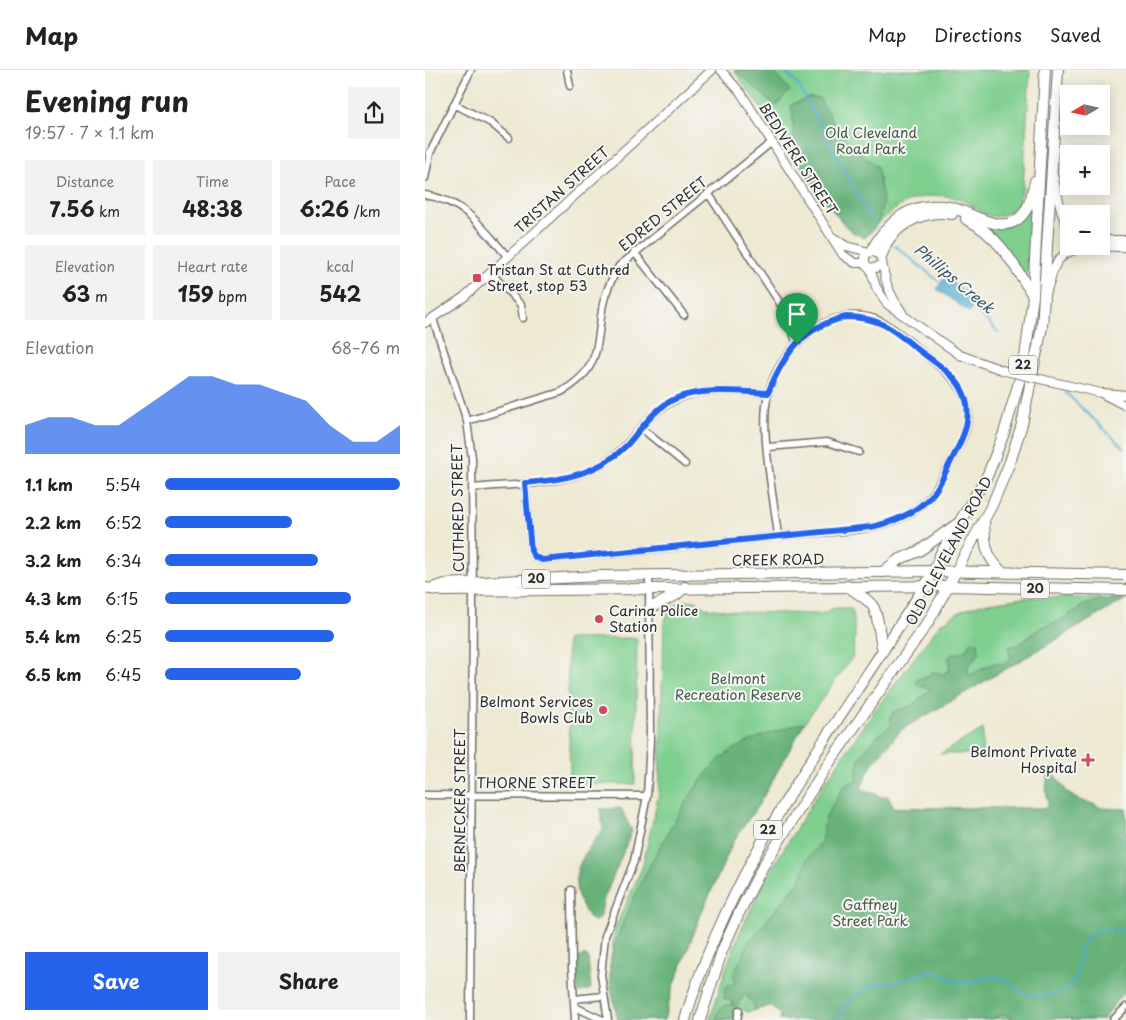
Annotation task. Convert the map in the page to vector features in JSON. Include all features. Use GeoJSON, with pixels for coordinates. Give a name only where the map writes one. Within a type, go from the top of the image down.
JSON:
{"type":"FeatureCollection","features":[{"type":"Feature","properties":{"kind":"main road","name":"OLD CLEVELAND ROAD"},"geometry":{"type":"LineString","coordinates":[[685,1020],[709,949],[748,864],[934,571],[984,481],[1010,415],[1029,340],[1041,164],[1045,70]]}},
{"type":"Feature","properties":{"kind":"main road","name":"OLD CLEVELAND ROAD"},"geometry":{"type":"LineString","coordinates":[[700,1020],[722,951],[763,866],[827,766],[929,621],[1000,487],[1022,424],[1038,352],[1046,293],[1058,70]]}},
{"type":"Feature","properties":{"kind":"main road"},"geometry":{"type":"LineString","coordinates":[[875,256],[881,235],[904,214],[922,208],[949,207],[993,224],[1014,221],[1023,214],[1028,205],[1041,164]]}},
{"type":"Feature","properties":{"kind":"main road"},"geometry":{"type":"LineString","coordinates":[[875,256],[889,240],[913,220],[929,213],[953,214],[974,223],[1001,247],[1014,263],[1033,296]]}},
{"type":"Feature","properties":{"kind":"main road"},"geometry":{"type":"LineString","coordinates":[[984,520],[987,552],[991,561],[1002,572]]}},
{"type":"Feature","properties":{"kind":"main road"},"geometry":{"type":"LineString","coordinates":[[883,572],[898,560],[919,551],[960,522]]}},
{"type":"Feature","properties":{"kind":"main road","name":"CREEK ROAD"},"geometry":{"type":"LineString","coordinates":[[472,587],[649,575],[934,571],[1126,575]]}},
{"type":"Feature","properties":{"kind":"main road","name":"CREEK ROAD"},"geometry":{"type":"LineString","coordinates":[[428,588],[445,584],[472,587],[948,586],[1126,590]]}},
{"type":"Feature","properties":{"kind":"main road"},"geometry":{"type":"LineString","coordinates":[[847,586],[868,602],[875,610],[878,620],[877,633],[883,650]]}},
{"type":"Feature","properties":{"kind":"main road"},"geometry":{"type":"LineString","coordinates":[[650,608],[676,595],[685,587]]}},
{"type":"Feature","properties":{"kind":"street"},"geometry":{"type":"LineString","coordinates":[[425,178],[431,153],[471,70]]}},
{"type":"Feature","properties":{"kind":"street"},"geometry":{"type":"LineString","coordinates":[[567,70],[570,86]]}},
{"type":"Feature","properties":{"kind":"street","name":"TRISTAN STREET"},"geometry":{"type":"LineString","coordinates":[[429,321],[464,297],[712,70]]}},
{"type":"Feature","properties":{"kind":"street","name":"BEDIVERE STREET"},"geometry":{"type":"LineString","coordinates":[[721,70],[741,93],[834,238],[840,251],[848,260],[867,266]]}},
{"type":"Feature","properties":{"kind":"street"},"geometry":{"type":"LineString","coordinates":[[454,104],[491,123],[509,138]]}},
{"type":"Feature","properties":{"kind":"street","name":"EDRED STREET"},"geometry":{"type":"LineString","coordinates":[[467,421],[561,392],[575,384],[593,361],[599,345],[602,308],[611,280],[619,266],[773,142]]}},
{"type":"Feature","properties":{"kind":"street"},"geometry":{"type":"LineString","coordinates":[[1052,173],[1060,206]]}},
{"type":"Feature","properties":{"kind":"street"},"geometry":{"type":"LineString","coordinates":[[708,193],[785,311],[797,344]]}},
{"type":"Feature","properties":{"kind":"street"},"geometry":{"type":"LineString","coordinates":[[425,195],[454,203],[467,211],[508,257]]}},
{"type":"Feature","properties":{"kind":"street","name":"BEDIVERE STREET"},"geometry":{"type":"LineString","coordinates":[[834,238],[846,246],[875,256]]}},
{"type":"Feature","properties":{"kind":"street"},"geometry":{"type":"LineString","coordinates":[[1110,240],[1126,240]]}},
{"type":"Feature","properties":{"kind":"street"},"geometry":{"type":"LineString","coordinates":[[1046,293],[1055,266],[1067,253],[1076,249],[1091,247],[1126,247]]}},
{"type":"Feature","properties":{"kind":"street"},"geometry":{"type":"LineString","coordinates":[[634,252],[684,315]]}},
{"type":"Feature","properties":{"kind":"street"},"geometry":{"type":"LineString","coordinates":[[875,256],[865,256],[867,266],[883,299],[960,354],[1005,371],[1101,393],[1126,394]]}},
{"type":"Feature","properties":{"kind":"street"},"geometry":{"type":"LineString","coordinates":[[867,266],[876,268],[875,256]]}},
{"type":"Feature","properties":{"kind":"street"},"geometry":{"type":"LineString","coordinates":[[875,256],[887,289],[905,316]]}},
{"type":"Feature","properties":{"kind":"street"},"geometry":{"type":"LineString","coordinates":[[491,273],[521,305],[523,318]]}},
{"type":"Feature","properties":{"kind":"street"},"geometry":{"type":"LineString","coordinates":[[525,483],[531,551],[535,557],[542,560],[871,527],[892,522],[908,515],[931,496],[939,485],[968,423],[967,402],[953,378],[889,326],[875,320],[846,317],[829,321],[815,327],[797,344],[780,366],[768,393],[765,417],[778,536]]}},
{"type":"Feature","properties":{"kind":"street","name":"CUTHRED STREET"},"geometry":{"type":"LineString","coordinates":[[429,321],[467,421],[471,444],[472,587]]}},
{"type":"Feature","properties":{"kind":"street"},"geometry":{"type":"LineString","coordinates":[[472,488],[558,480],[596,468],[613,458],[664,405],[691,393],[706,391],[768,393]]}},
{"type":"Feature","properties":{"kind":"street"},"geometry":{"type":"LineString","coordinates":[[1101,393],[1126,405],[1126,398]]}},
{"type":"Feature","properties":{"kind":"street"},"geometry":{"type":"LineString","coordinates":[[641,428],[685,464]]}},
{"type":"Feature","properties":{"kind":"street"},"geometry":{"type":"LineString","coordinates":[[768,447],[827,442],[859,452]]}},
{"type":"Feature","properties":{"kind":"street"},"geometry":{"type":"LineString","coordinates":[[608,1020],[601,975],[605,936],[633,861],[647,796],[650,755],[649,575]]}},
{"type":"Feature","properties":{"kind":"street","name":"BERNECKER STREET"},"geometry":{"type":"LineString","coordinates":[[471,1020],[472,587]]}},
{"type":"Feature","properties":{"kind":"street","name":"THORNE STREET"},"geometry":{"type":"LineString","coordinates":[[425,795],[647,796]]}},
{"type":"Feature","properties":{"kind":"street"},"geometry":{"type":"LineString","coordinates":[[571,890],[575,1020]]}},
{"type":"Feature","properties":{"kind":"street"},"geometry":{"type":"LineString","coordinates":[[574,999],[603,996]]}},
{"type":"Feature","properties":{"kind":"street"},"geometry":{"type":"LineString","coordinates":[[575,1007],[603,1020]]}},
{"type":"Feature","properties":{"kind":"street"},"geometry":{"type":"LineString","coordinates":[[1113,1020],[1126,1007]]}},
{"type":"Feature","properties":{"kind":"street"},"geometry":{"type":"LineString","coordinates":[[737,1020],[739,1010]]}},
{"type":"Feature","properties":{"kind":"green space","name":"Old Cleveland Road Park"},"geometry":{"type":"Polygon","coordinates":[[[734,70],[1030,70],[1023,187],[1019,200],[1016,206],[1008,212],[999,216],[989,216],[962,200],[947,196],[932,196],[911,200],[886,216],[865,238],[851,231],[821,194],[734,70]]]}},
{"type":"Feature","properties":{"kind":"green space"},"geometry":{"type":"Polygon","coordinates":[[[734,70],[772,70],[790,90],[776,106],[734,70]]]}},
{"type":"Feature","properties":{"kind":"green space"},"geometry":{"type":"Polygon","coordinates":[[[811,97],[820,99],[833,122],[850,144],[877,167],[883,200],[879,222],[865,238],[845,226],[813,183],[797,155],[794,143],[791,105],[811,97]]]}},
{"type":"Feature","properties":{"kind":"green space"},"geometry":{"type":"Polygon","coordinates":[[[1031,209],[1028,268],[1025,276],[980,221],[994,226],[1031,209]]]}},
{"type":"Feature","properties":{"kind":"green space","name":"Gaffney Street Park"},"geometry":{"type":"Polygon","coordinates":[[[1030,597],[1126,599],[901,730],[872,764],[852,807],[1126,809],[1126,991],[1119,997],[1103,1020],[1071,1020],[1071,1018],[779,1020],[783,1002],[749,1012],[738,1008],[734,1020],[710,1020],[727,965],[740,932],[767,876],[820,790],[870,717],[940,624],[961,611],[981,604],[1030,597]]]}},
{"type":"Feature","properties":{"kind":"green space","name":"Gaffney Street Park"},"geometry":{"type":"Polygon","coordinates":[[[1103,599],[1126,599],[901,730],[872,764],[861,787],[880,797],[888,796],[894,808],[1045,808],[1048,806],[1046,788],[1048,773],[1053,773],[1068,793],[1075,798],[1101,808],[1126,809],[1126,991],[1119,997],[1103,1020],[1071,1020],[1071,1018],[1016,1020],[1004,1014],[990,1020],[779,1020],[780,1015],[770,1006],[754,1010],[754,1005],[745,994],[736,1007],[734,1020],[716,1020],[718,1012],[722,1007],[727,1004],[733,1006],[732,1001],[724,999],[725,989],[736,981],[733,975],[748,943],[801,879],[807,859],[821,842],[826,816],[844,786],[857,780],[858,762],[861,756],[875,738],[892,725],[890,719],[893,712],[911,706],[931,689],[917,685],[917,679],[926,677],[933,672],[943,674],[949,670],[950,662],[948,658],[953,654],[965,651],[972,641],[978,643],[979,653],[968,667],[968,676],[994,663],[1004,664],[1011,658],[1008,647],[1018,645],[1040,628],[1059,621],[1084,605],[1103,599]]]}},
{"type":"Feature","properties":{"kind":"green space","name":"Belmont Recreation Reserve"},"geometry":{"type":"Polygon","coordinates":[[[685,601],[698,601],[705,608],[744,612],[821,614],[834,608],[850,608],[853,611],[855,636],[852,658],[805,722],[759,804],[734,840],[701,914],[672,991],[664,1020],[618,1020],[610,967],[615,928],[642,868],[659,793],[664,624],[669,608],[685,601]]]}},
{"type":"Feature","properties":{"kind":"green space","name":"Belmont Services Bowls Club"},"geometry":{"type":"Polygon","coordinates":[[[637,638],[635,784],[570,784],[567,639],[637,638]]]}},
{"type":"Feature","properties":{"kind":"green space"},"geometry":{"type":"Polygon","coordinates":[[[805,722],[759,804],[734,840],[701,914],[672,991],[664,1020],[618,1020],[610,980],[610,967],[614,948],[623,922],[637,892],[687,801],[703,778],[725,755],[758,738],[805,722]]]}},
{"type":"Feature","properties":{"kind":"green space"},"geometry":{"type":"Polygon","coordinates":[[[983,729],[982,754],[940,754],[983,729]]]}},
{"type":"Feature","properties":{"kind":"green space"},"geometry":{"type":"Polygon","coordinates":[[[621,808],[632,831],[604,899],[600,918],[595,921],[590,919],[577,894],[577,872],[586,852],[603,829],[600,809],[621,808]]]}},
{"type":"Feature","properties":{"kind":"green space"},"geometry":{"type":"Polygon","coordinates":[[[583,955],[588,957],[591,989],[578,993],[575,961],[583,955]]]}},
{"type":"Feature","properties":{"kind":"water"},"geometry":{"type":"Polygon","coordinates":[[[945,277],[977,300],[969,312],[937,289],[945,277]]]}},
{"type":"Feature","properties":{"kind":"waterway","name":"Phillips Creek"},"geometry":{"type":"LineString","coordinates":[[784,70],[799,86],[871,220]]}},
{"type":"Feature","properties":{"kind":"waterway","name":"Phillips Creek"},"geometry":{"type":"LineString","coordinates":[[894,245],[942,284]]}},
{"type":"Feature","properties":{"kind":"waterway","name":"Phillips Creek"},"geometry":{"type":"LineString","coordinates":[[972,306],[998,332]]}},
{"type":"Feature","properties":{"kind":"waterway","name":"Phillips Creek"},"geometry":{"type":"LineString","coordinates":[[1065,392],[1124,448]]}},
{"type":"Feature","properties":{"kind":"waterway","name":"Phillips Creek"},"geometry":{"type":"LineString","coordinates":[[836,1020],[847,1005],[870,986],[876,983],[903,980],[930,970],[961,983],[995,977],[1004,979],[1025,994],[1039,996],[1065,991],[1072,984],[1076,976],[1082,946],[1087,937],[1099,930],[1126,930]]}},
{"type":"Feature","properties":{"kind":"place","name":"Tristan St at Cuthred Street, stop 53"},"geometry":{"type":"Point","coordinates":[477,278]}},
{"type":"Feature","properties":{"kind":"place","name":"Carina Police Station"},"geometry":{"type":"Point","coordinates":[599,619]}},
{"type":"Feature","properties":{"kind":"place","name":"Belmont Services Bowls Club"},"geometry":{"type":"Point","coordinates":[603,710]}},
{"type":"Feature","properties":{"kind":"place","name":"Belmont Private Hospital"},"geometry":{"type":"Point","coordinates":[1088,760]}},
{"type":"Feature","properties":{"kind":"route"},"geometry":{"type":"LineString","coordinates":[[846,317],[861,317],[875,320],[889,326],[953,378],[967,402],[968,423],[966,432],[939,485],[920,506],[908,515],[892,522],[871,527],[542,560],[535,557],[531,551],[525,483],[558,480],[596,468],[613,458],[626,446],[664,405],[691,393],[706,391],[768,393],[780,366],[797,344],[805,334],[829,321],[846,317]]}}]}
